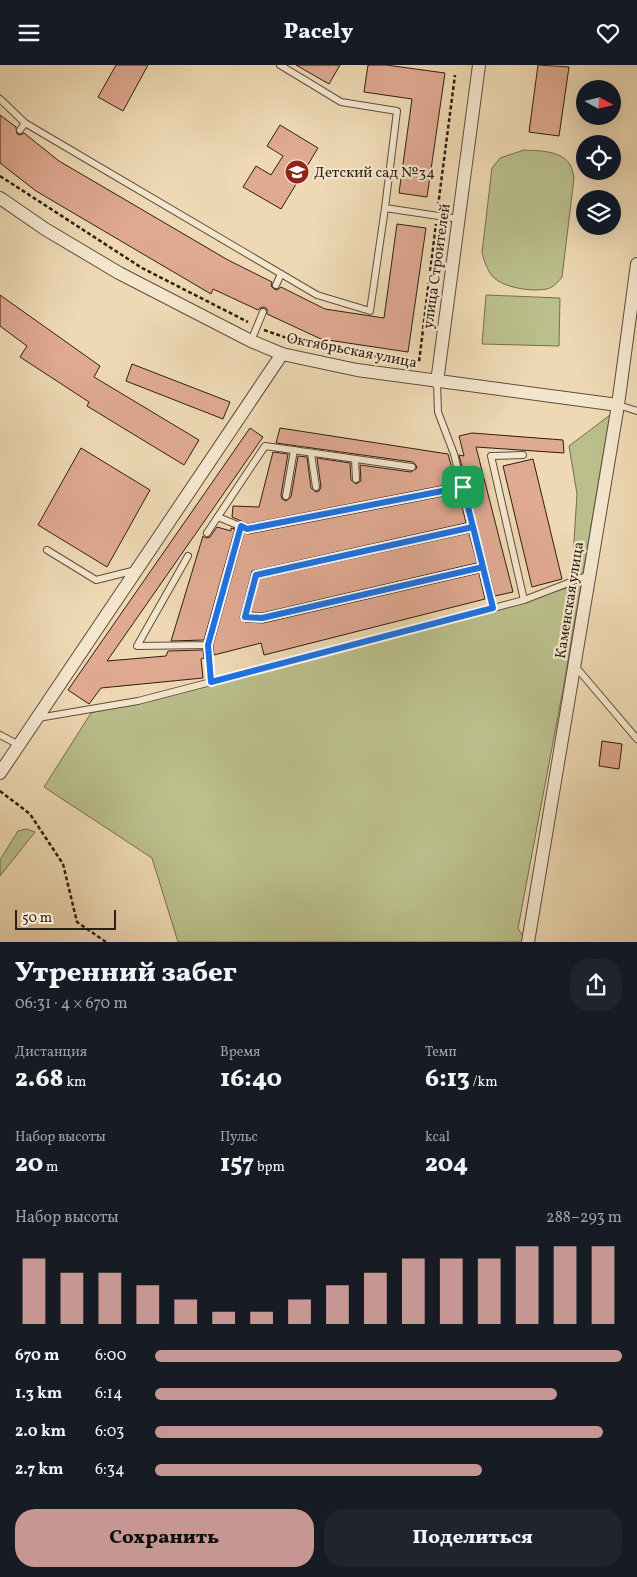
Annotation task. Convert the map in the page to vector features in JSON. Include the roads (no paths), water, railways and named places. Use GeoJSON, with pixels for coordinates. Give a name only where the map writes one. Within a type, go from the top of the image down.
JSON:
{"type":"FeatureCollection","features":[{"type":"Feature","properties":{"kind":"street","name":"улица Строителей"},"geometry":{"type":"LineString","coordinates":[[437,382],[479,65]]}},
{"type":"Feature","properties":{"kind":"street","name":"Октябрьская улица"},"geometry":{"type":"LineString","coordinates":[[0,198],[46,229],[119,273],[251,341],[282,354],[357,370],[618,405]]}},
{"type":"Feature","properties":{"kind":"street","name":"Каменская улица"},"geometry":{"type":"LineString","coordinates":[[528,942],[618,405],[637,264]]}},
{"type":"Feature","properties":{"kind":"street"},"geometry":{"type":"LineString","coordinates":[[0,773],[282,354]]}},
{"type":"Feature","properties":{"kind":"lane"},"geometry":{"type":"LineString","coordinates":[[0,99],[25,123],[317,295],[370,311],[385,208],[396,111],[342,102],[280,65]]}},
{"type":"Feature","properties":{"kind":"lane"},"geometry":{"type":"LineString","coordinates":[[20,130],[25,123]]}},
{"type":"Feature","properties":{"kind":"lane"},"geometry":{"type":"LineString","coordinates":[[385,208],[459,219]]}},
{"type":"Feature","properties":{"kind":"lane"},"geometry":{"type":"LineString","coordinates":[[276,285],[281,274]]}},
{"type":"Feature","properties":{"kind":"lane"},"geometry":{"type":"LineString","coordinates":[[251,341],[263,313]]}},
{"type":"Feature","properties":{"kind":"lane"},"geometry":{"type":"LineString","coordinates":[[437,382],[438,412],[454,454],[493,608]]}},
{"type":"Feature","properties":{"kind":"lane"},"geometry":{"type":"LineString","coordinates":[[618,405],[637,411]]}},
{"type":"Feature","properties":{"kind":"lane"},"geometry":{"type":"LineString","coordinates":[[207,533],[265,446],[412,467]]}},
{"type":"Feature","properties":{"kind":"lane"},"geometry":{"type":"LineString","coordinates":[[286,496],[294,450]]}},
{"type":"Feature","properties":{"kind":"lane"},"geometry":{"type":"LineString","coordinates":[[312,453],[316,487]]}},
{"type":"Feature","properties":{"kind":"lane"},"geometry":{"type":"LineString","coordinates":[[524,455],[491,456],[524,600]]}},
{"type":"Feature","properties":{"kind":"lane"},"geometry":{"type":"LineString","coordinates":[[355,459],[356,479]]}},
{"type":"Feature","properties":{"kind":"lane"},"geometry":{"type":"LineString","coordinates":[[218,517],[247,529],[463,487]]}},
{"type":"Feature","properties":{"kind":"lane"},"geometry":{"type":"LineString","coordinates":[[211,682],[208,645],[241,526]]}},
{"type":"Feature","properties":{"kind":"lane"},"geometry":{"type":"LineString","coordinates":[[473,527],[256,575],[245,617],[262,618],[483,567]]}},
{"type":"Feature","properties":{"kind":"lane"},"geometry":{"type":"LineString","coordinates":[[48,549],[96,580],[138,569]]}},
{"type":"Feature","properties":{"kind":"lane"},"geometry":{"type":"LineString","coordinates":[[188,556],[137,647],[208,645]]}},
{"type":"Feature","properties":{"kind":"lane"},"geometry":{"type":"LineString","coordinates":[[38,718],[138,701],[524,600],[589,575]]}},
{"type":"Feature","properties":{"kind":"lane"},"geometry":{"type":"LineString","coordinates":[[574,665],[637,739]]}},
{"type":"Feature","properties":{"kind":"lane"},"geometry":{"type":"LineString","coordinates":[[0,735],[19,745]]}},
{"type":"Feature","properties":{"kind":"place","name":"Детский сад №34"},"geometry":{"type":"Point","coordinates":[297,172]}}]}
